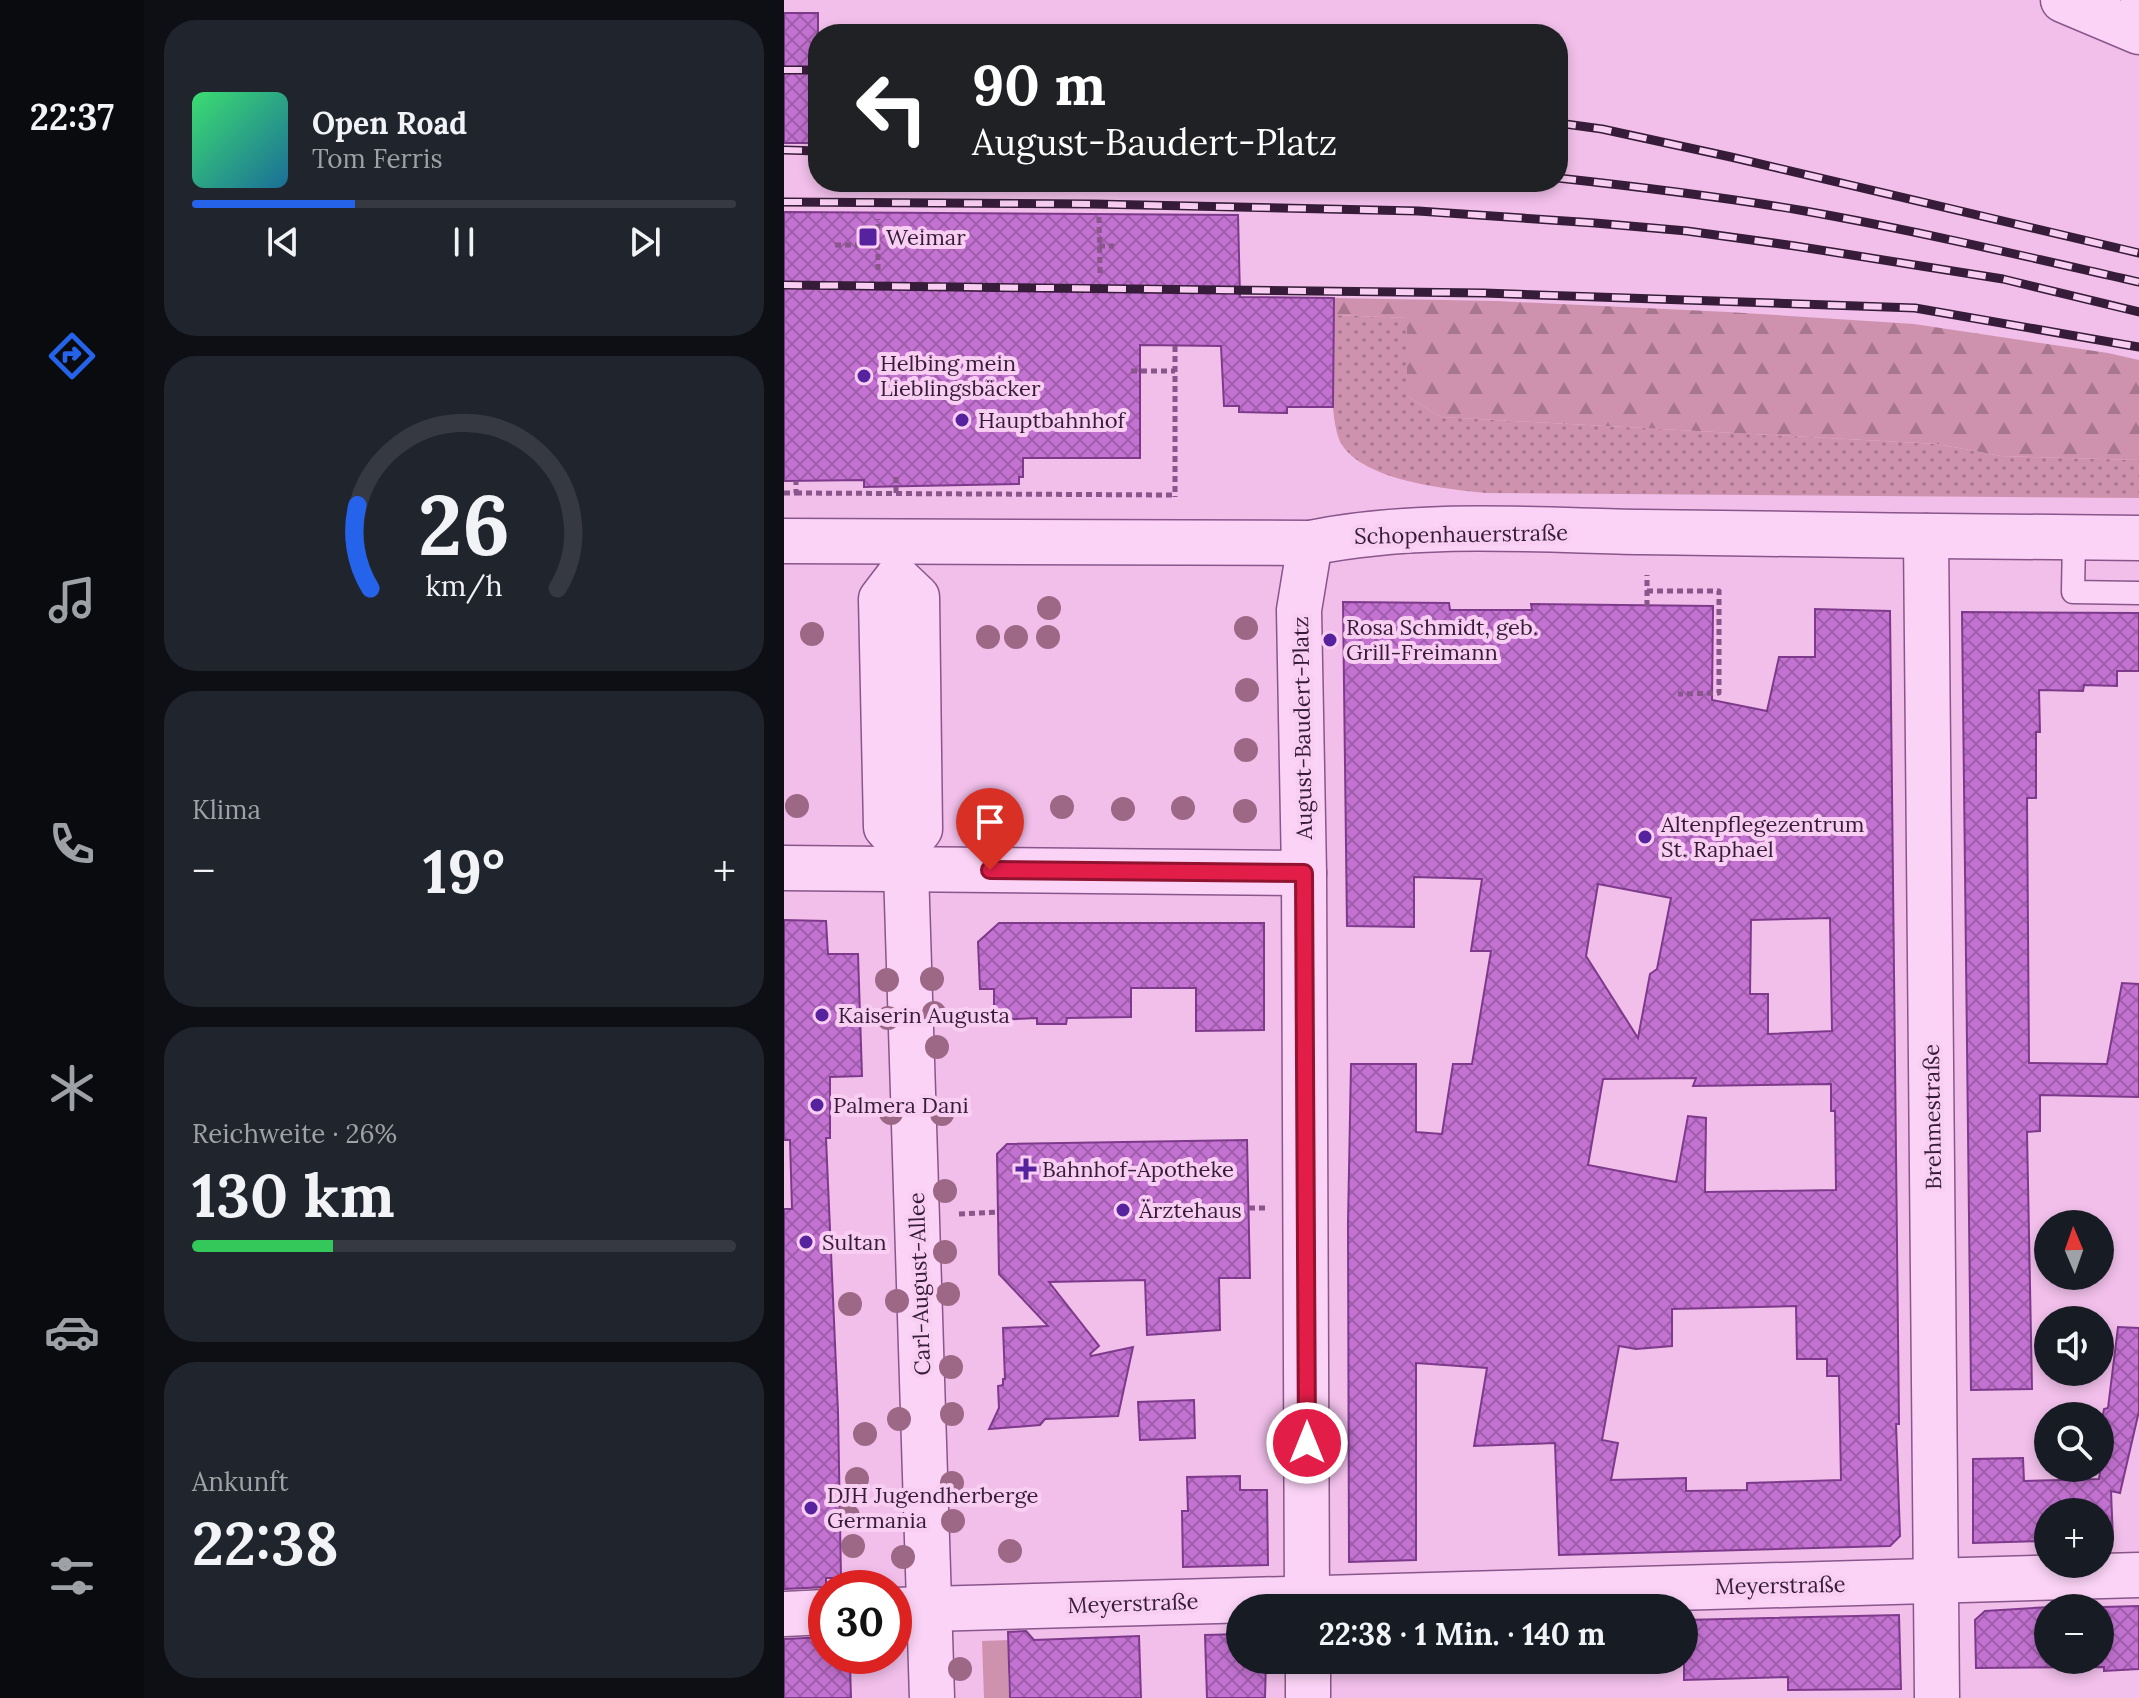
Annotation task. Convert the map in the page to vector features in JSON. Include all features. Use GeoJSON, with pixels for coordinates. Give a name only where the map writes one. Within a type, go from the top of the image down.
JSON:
{"type":"FeatureCollection","features":[{"type":"Feature","properties":{"kind":"street"},"geometry":{"type":"LineString","coordinates":[[2063,0],[2134,12]]}},
{"type":"Feature","properties":{"kind":"street","name":"Schopenhauerstraße"},"geometry":{"type":"LineString","coordinates":[[784,541],[1310,543],[1393,530],[2139,538]]}},
{"type":"Feature","properties":{"kind":"street","name":"Brehmestraße"},"geometry":{"type":"LineString","coordinates":[[1926,536],[1937,1698]]}},
{"type":"Feature","properties":{"kind":"street","name":"August-Baudert-Platz"},"geometry":{"type":"LineString","coordinates":[[1307,1594],[1304,873],[1299,610],[1310,543]]}},
{"type":"Feature","properties":{"kind":"street"},"geometry":{"type":"LineString","coordinates":[[897,578],[917,597],[920,829],[905,848],[886,827],[881,599],[897,578]]}},
{"type":"Feature","properties":{"kind":"street"},"geometry":{"type":"LineString","coordinates":[[784,868],[1304,873]]}},
{"type":"Feature","properties":{"kind":"street","name":"Carl-August-Allee"},"geometry":{"type":"LineString","coordinates":[[906,870],[912,1570]]}},
{"type":"Feature","properties":{"kind":"street","name":"Meyerstraße"},"geometry":{"type":"LineString","coordinates":[[1564,1594],[2139,1575]]}},
{"type":"Feature","properties":{"kind":"street","name":"Meyerstraße"},"geometry":{"type":"LineString","coordinates":[[912,1610],[1226,1604]]}},
{"type":"Feature","properties":{"kind":"street","name":"Carl-August-Allee"},"geometry":{"type":"LineString","coordinates":[[912,1610],[932,1698]]}},
{"type":"Feature","properties":{"kind":"street"},"geometry":{"type":"LineString","coordinates":[[784,1614],[808,1613]]}},
{"type":"Feature","properties":{"kind":"street"},"geometry":{"type":"LineString","coordinates":[[1308,1674],[1308,1698]]}},
{"type":"Feature","properties":{"kind":"lane"},"geometry":{"type":"LineString","coordinates":[[2074,538],[2073,592],[2139,593]]}},
{"type":"Feature","properties":{"kind":"path"},"geometry":{"type":"LineString","coordinates":[[1099,217],[1100,273]]}},
{"type":"Feature","properties":{"kind":"path"},"geometry":{"type":"LineString","coordinates":[[878,219],[878,270]]}},
{"type":"Feature","properties":{"kind":"path"},"geometry":{"type":"LineString","coordinates":[[835,245],[878,245]]}},
{"type":"Feature","properties":{"kind":"path"},"geometry":{"type":"LineString","coordinates":[[1099,246],[1114,246]]}},
{"type":"Feature","properties":{"kind":"path"},"geometry":{"type":"LineString","coordinates":[[1175,346],[1176,544]]}},
{"type":"Feature","properties":{"kind":"path"},"geometry":{"type":"LineString","coordinates":[[1131,371],[1175,371]]}},
{"type":"Feature","properties":{"kind":"path"},"geometry":{"type":"LineString","coordinates":[[796,481],[796,493]]}},
{"type":"Feature","properties":{"kind":"path"},"geometry":{"type":"LineString","coordinates":[[784,493],[1175,495]]}},
{"type":"Feature","properties":{"kind":"path"},"geometry":{"type":"LineString","coordinates":[[1647,573],[1647,606]]}},
{"type":"Feature","properties":{"kind":"path"},"geometry":{"type":"LineString","coordinates":[[1647,591],[1719,591],[1719,693],[1678,694]]}},
{"type":"Feature","properties":{"kind":"green space"},"geometry":{"type":"Polygon","coordinates":[[[1334,298],[1497,301],[1914,324],[2108,353],[2139,360],[2139,460],[2001,456],[1937,444],[1441,417],[1407,396],[1407,318],[1334,315],[1334,298]]]}},
{"type":"Feature","properties":{"kind":"green space"},"geometry":{"type":"Polygon","coordinates":[[[1334,315],[1407,318],[1407,396],[1441,417],[1937,444],[2001,456],[2139,460],[2139,498],[1486,493],[1425,485],[1379,472],[1359,462],[1345,449],[1334,419],[1334,315]]]}},
{"type":"Feature","properties":{"kind":"green space"},"geometry":{"type":"Polygon","coordinates":[[[1010,1640],[1008,1650],[1014,1673],[1008,1673],[1009,1698],[984,1698],[982,1641],[1010,1640]]]}},
{"type":"Feature","properties":{"kind":"building"},"geometry":{"type":"Polygon","coordinates":[[[784,13],[818,13],[818,24],[808,24],[808,143],[784,143],[784,13]]]}},
{"type":"Feature","properties":{"kind":"building"},"geometry":{"type":"Polygon","coordinates":[[[784,212],[1238,215],[1240,297],[1334,298],[1333,407],[1287,407],[1287,413],[1239,412],[1239,406],[1224,406],[1221,346],[1140,345],[1140,458],[1023,458],[1023,477],[1019,477],[1019,484],[864,487],[864,480],[784,481],[784,212]]]}},
{"type":"Feature","properties":{"kind":"building"},"geometry":{"type":"Polygon","coordinates":[[[1343,602],[1449,603],[1450,610],[1532,610],[1531,604],[1713,606],[1712,700],[1767,711],[1779,657],[1815,657],[1815,609],[1890,611],[1899,1424],[1896,1424],[1900,1536],[1890,1546],[1559,1555],[1555,1443],[1474,1446],[1487,1368],[1416,1363],[1416,1560],[1349,1562],[1351,1064],[1416,1064],[1416,1132],[1442,1134],[1453,1064],[1472,1064],[1491,951],[1471,951],[1482,879],[1414,877],[1414,927],[1347,926],[1343,602]],[[1598,884],[1586,956],[1638,1038],[1650,974],[1657,969],[1671,898],[1598,884]],[[1830,918],[1751,920],[1750,994],[1768,994],[1768,1034],[1832,1031],[1830,918]],[[1696,1078],[1603,1079],[1588,1165],[1676,1182],[1688,1116],[1706,1118],[1705,1192],[1836,1190],[1835,1111],[1831,1111],[1831,1084],[1693,1086],[1696,1078]],[[1796,1306],[1672,1309],[1672,1346],[1636,1349],[1619,1346],[1602,1440],[1618,1443],[1611,1480],[1686,1478],[1686,1491],[1747,1490],[1747,1483],[1841,1480],[1839,1376],[1827,1376],[1827,1359],[1797,1359],[1796,1306]]]}},
{"type":"Feature","properties":{"kind":"building"},"geometry":{"type":"Polygon","coordinates":[[[1962,612],[2139,613],[2139,671],[2117,671],[2117,686],[2084,685],[2083,691],[2039,690],[2036,798],[2027,798],[2029,1063],[2107,1064],[2122,983],[2139,984],[2139,1097],[2040,1095],[2040,1131],[2027,1132],[2032,1389],[1971,1390],[1962,612]]]}},
{"type":"Feature","properties":{"kind":"building"},"geometry":{"type":"Polygon","coordinates":[[[784,920],[826,921],[828,954],[858,954],[862,1076],[830,1077],[830,1138],[826,1138],[838,1412],[841,1570],[808,1570],[808,1588],[784,1589],[784,1209],[792,1209],[790,1140],[784,1140],[784,920]]]}},
{"type":"Feature","properties":{"kind":"building"},"geometry":{"type":"Polygon","coordinates":[[[999,923],[1264,923],[1264,1030],[1196,1031],[1196,988],[1131,988],[1131,1017],[1067,1018],[1066,1024],[1037,1024],[1037,1018],[994,1020],[994,989],[980,989],[978,942],[999,923]]]}},
{"type":"Feature","properties":{"kind":"building","name":"Ärztehaus"},"geometry":{"type":"Polygon","coordinates":[[[1247,1140],[1250,1278],[1219,1278],[1220,1330],[1147,1335],[1145,1280],[1049,1282],[1099,1346],[1091,1356],[1133,1347],[1118,1416],[1045,1419],[1040,1425],[989,1429],[999,1408],[998,1386],[1003,1385],[1005,1379],[1003,1328],[1048,1326],[999,1274],[997,1154],[1007,1144],[1247,1140]]]}},
{"type":"Feature","properties":{"kind":"building"},"geometry":{"type":"Polygon","coordinates":[[[2118,1327],[2139,1328],[2139,1411],[2120,1493],[2111,1491],[2111,1498],[2034,1498],[2034,1541],[1973,1543],[1973,1459],[2023,1458],[2024,1481],[2114,1482],[2114,1402],[2109,1402],[2111,1386],[2114,1386],[2118,1327]]]}},
{"type":"Feature","properties":{"kind":"building"},"geometry":{"type":"Polygon","coordinates":[[[1194,1400],[1195,1438],[1140,1440],[1138,1402],[1194,1400]]]}},
{"type":"Feature","properties":{"kind":"building"},"geometry":{"type":"Polygon","coordinates":[[[1240,1476],[1240,1490],[1267,1490],[1268,1565],[1183,1567],[1182,1511],[1188,1511],[1187,1477],[1240,1476]]]}},
{"type":"Feature","properties":{"kind":"building"},"geometry":{"type":"Polygon","coordinates":[[[2139,1606],[2139,1669],[2114,1670],[2114,1607],[2139,1606]]]}},
{"type":"Feature","properties":{"kind":"building"},"geometry":{"type":"Polygon","coordinates":[[[2034,1608],[2034,1668],[1976,1668],[1975,1620],[1985,1611],[2034,1608]]]}},
{"type":"Feature","properties":{"kind":"building"},"geometry":{"type":"Polygon","coordinates":[[[1899,1615],[1901,1689],[1788,1690],[1788,1677],[1684,1680],[1684,1674],[1698,1674],[1698,1620],[1899,1615]]]}},
{"type":"Feature","properties":{"kind":"building"},"geometry":{"type":"Polygon","coordinates":[[[1026,1631],[1034,1640],[1139,1636],[1141,1698],[1010,1698],[1008,1632],[1026,1631]]]}},
{"type":"Feature","properties":{"kind":"building"},"geometry":{"type":"Polygon","coordinates":[[[1226,1634],[1226,1674],[1266,1674],[1265,1698],[1207,1698],[1205,1635],[1226,1634]]]}},
{"type":"Feature","properties":{"kind":"building"},"geometry":{"type":"Polygon","coordinates":[[[808,1638],[808,1674],[850,1674],[851,1698],[784,1698],[784,1639],[808,1638]]]}},
{"type":"Feature","properties":{"kind":"railway"},"geometry":{"type":"LineString","coordinates":[[784,70],[808,70]]}},
{"type":"Feature","properties":{"kind":"railway"},"geometry":{"type":"LineString","coordinates":[[1568,124],[1731,157],[2139,253]]}},
{"type":"Feature","properties":{"kind":"railway"},"geometry":{"type":"LineString","coordinates":[[784,150],[808,151]]}},
{"type":"Feature","properties":{"kind":"railway"},"geometry":{"type":"LineString","coordinates":[[1568,179],[1805,211],[2139,282]]}},
{"type":"Feature","properties":{"kind":"railway"},"geometry":{"type":"LineString","coordinates":[[784,202],[1094,204],[1418,211],[1595,223],[1687,231],[2003,279],[2139,312]]}},
{"type":"Feature","properties":{"kind":"railway"},"geometry":{"type":"LineString","coordinates":[[784,285],[1484,293],[1915,308],[2139,347]]}},
{"type":"Feature","properties":{"kind":"place","name":"Weimar"},"geometry":{"type":"Point","coordinates":[868,237]}},
{"type":"Feature","properties":{"kind":"place","name":"Helbing mein Lieblingsbäcker"},"geometry":{"type":"Point","coordinates":[864,376]}},
{"type":"Feature","properties":{"kind":"place","name":"Hauptbahnhof"},"geometry":{"type":"Point","coordinates":[962,420]}},
{"type":"Feature","properties":{"kind":"place","name":"Rosa Schmidt, geb. Grill-Freimann"},"geometry":{"type":"Point","coordinates":[1330,640]}},
{"type":"Feature","properties":{"kind":"place","name":"Altenpflegezentrum St. Raphael"},"geometry":{"type":"Point","coordinates":[1645,837]}},
{"type":"Feature","properties":{"kind":"place","name":"Kaiserin Augusta"},"geometry":{"type":"Point","coordinates":[822,1015]}},
{"type":"Feature","properties":{"kind":"place","name":"Palmera Dani"},"geometry":{"type":"Point","coordinates":[817,1105]}},
{"type":"Feature","properties":{"kind":"place","name":"Bahnhof-Apotheke"},"geometry":{"type":"Point","coordinates":[1026,1169]}},
{"type":"Feature","properties":{"kind":"place","name":"Ärztehaus"},"geometry":{"type":"Point","coordinates":[1123,1210]}},
{"type":"Feature","properties":{"kind":"place","name":"Sultan"},"geometry":{"type":"Point","coordinates":[806,1242]}},
{"type":"Feature","properties":{"kind":"place","name":"DJH Jugendherberge Germania"},"geometry":{"type":"Point","coordinates":[811,1508]}},
{"type":"Feature","properties":{"kind":"route"},"geometry":{"type":"LineString","coordinates":[[990,870],[1304,873],[1307,1443]]}}]}
